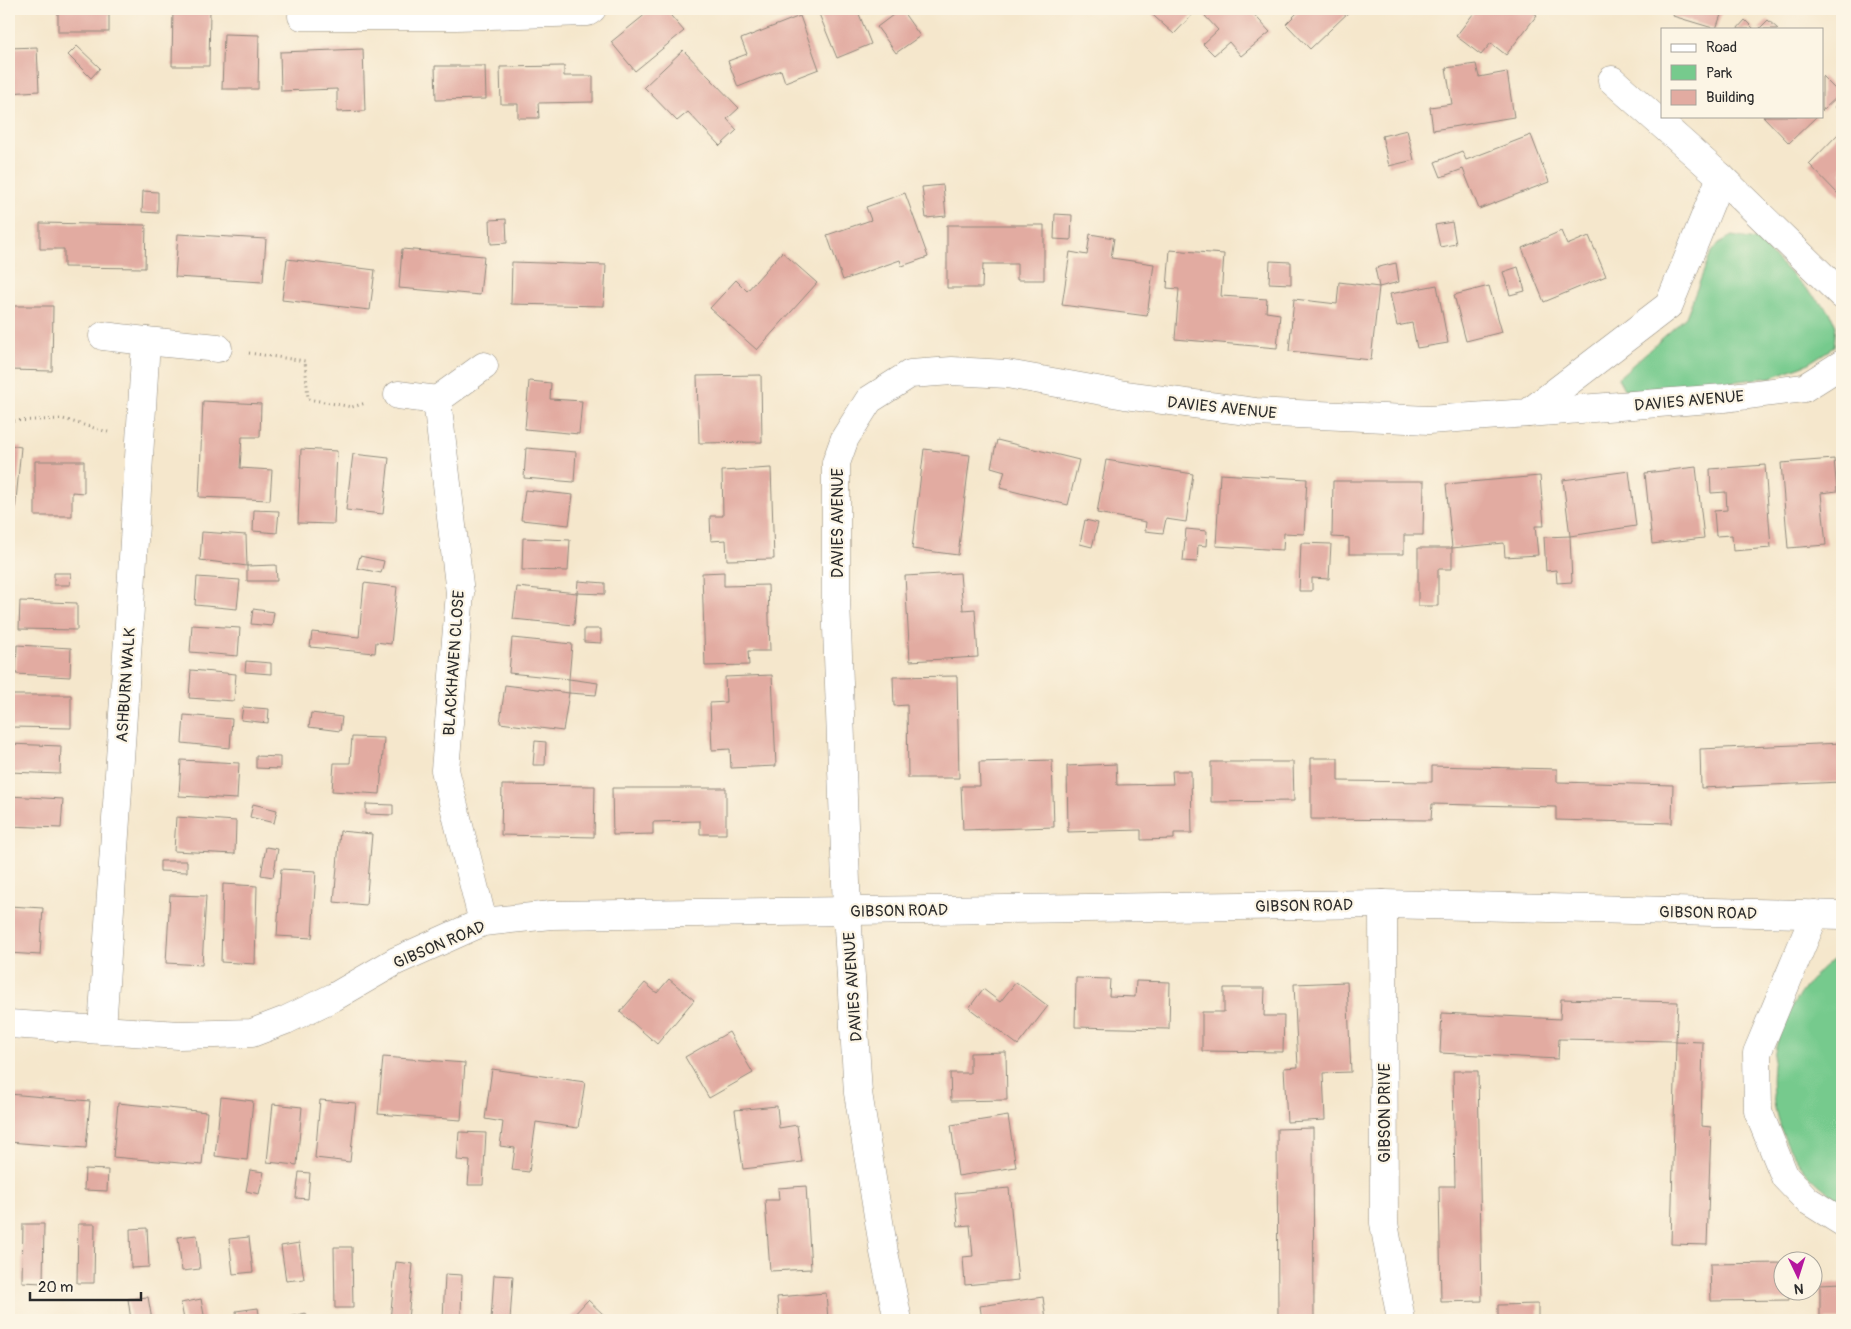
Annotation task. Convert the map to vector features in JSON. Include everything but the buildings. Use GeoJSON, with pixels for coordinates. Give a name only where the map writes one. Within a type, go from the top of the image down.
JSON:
{"type":"FeatureCollection","features":[{"type":"Feature","properties":{"kind":"street"},"geometry":{"type":"LineString","coordinates":[[302,16],[456,16],[588,12],[592,9]]}},
{"type":"Feature","properties":{"kind":"street"},"geometry":{"type":"LineString","coordinates":[[1612,80],[1721,177],[1842,295]]}},
{"type":"Feature","properties":{"kind":"street"},"geometry":{"type":"LineString","coordinates":[[1528,414],[1669,305],[1721,177]]}},
{"type":"Feature","properties":{"kind":"street"},"geometry":{"type":"LineString","coordinates":[[103,336],[218,348]]}},
{"type":"Feature","properties":{"kind":"street","name":"ASHBURN WALK"},"geometry":{"type":"LineString","coordinates":[[102,1029],[146,341]]}},
{"type":"Feature","properties":{"kind":"street","name":"DAVIES AVENUE"},"geometry":{"type":"LineString","coordinates":[[898,1320],[884,1252],[858,1092],[847,911],[834,498],[836,463],[845,438],[869,400],[910,374],[952,371],[1007,374],[1125,395],[1255,412],[1428,420],[1724,398],[1804,388],[1842,364]]}},
{"type":"Feature","properties":{"kind":"street"},"geometry":{"type":"LineString","coordinates":[[398,396],[437,400],[484,366]]}},
{"type":"Feature","properties":{"kind":"street","name":"BLACKHAVEN CLOSE"},"geometry":{"type":"LineString","coordinates":[[437,400],[460,593],[445,770],[483,922]]}},
{"type":"Feature","properties":{"kind":"street","name":"GIBSON ROAD"},"geometry":{"type":"LineString","coordinates":[[9,1024],[102,1029],[179,1036],[252,1033],[286,1020],[334,997],[396,961],[483,922],[551,915],[1383,904],[1842,915]]}},
{"type":"Feature","properties":{"kind":"street","name":"GIBSON DRIVE"},"geometry":{"type":"LineString","coordinates":[[1383,904],[1384,1222],[1401,1320]]}},
{"type":"Feature","properties":{"kind":"street"},"geometry":{"type":"LineString","coordinates":[[1815,914],[1757,1053],[1758,1110],[1785,1177],[1807,1200],[1842,1222]]}},
{"type":"Feature","properties":{"kind":"path"},"geometry":{"type":"LineString","coordinates":[[218,348],[305,361],[308,399],[352,407],[398,396]]}},
{"type":"Feature","properties":{"kind":"path"},"geometry":{"type":"LineString","coordinates":[[9,420],[63,419],[140,441]]}},
{"type":"Feature","properties":{"kind":"green space"},"geometry":{"type":"Polygon","coordinates":[[[1732,236],[1756,240],[1830,312],[1836,326],[1834,347],[1807,364],[1772,377],[1644,392],[1624,389],[1618,378],[1686,317],[1710,255],[1719,243],[1732,236]]]}},
{"type":"Feature","properties":{"kind":"green space"},"geometry":{"type":"Polygon","coordinates":[[[1842,955],[1842,1201],[1818,1183],[1798,1162],[1784,1137],[1775,1111],[1772,1083],[1774,1054],[1782,1026],[1796,1000],[1816,974],[1842,955]]]}}]}
